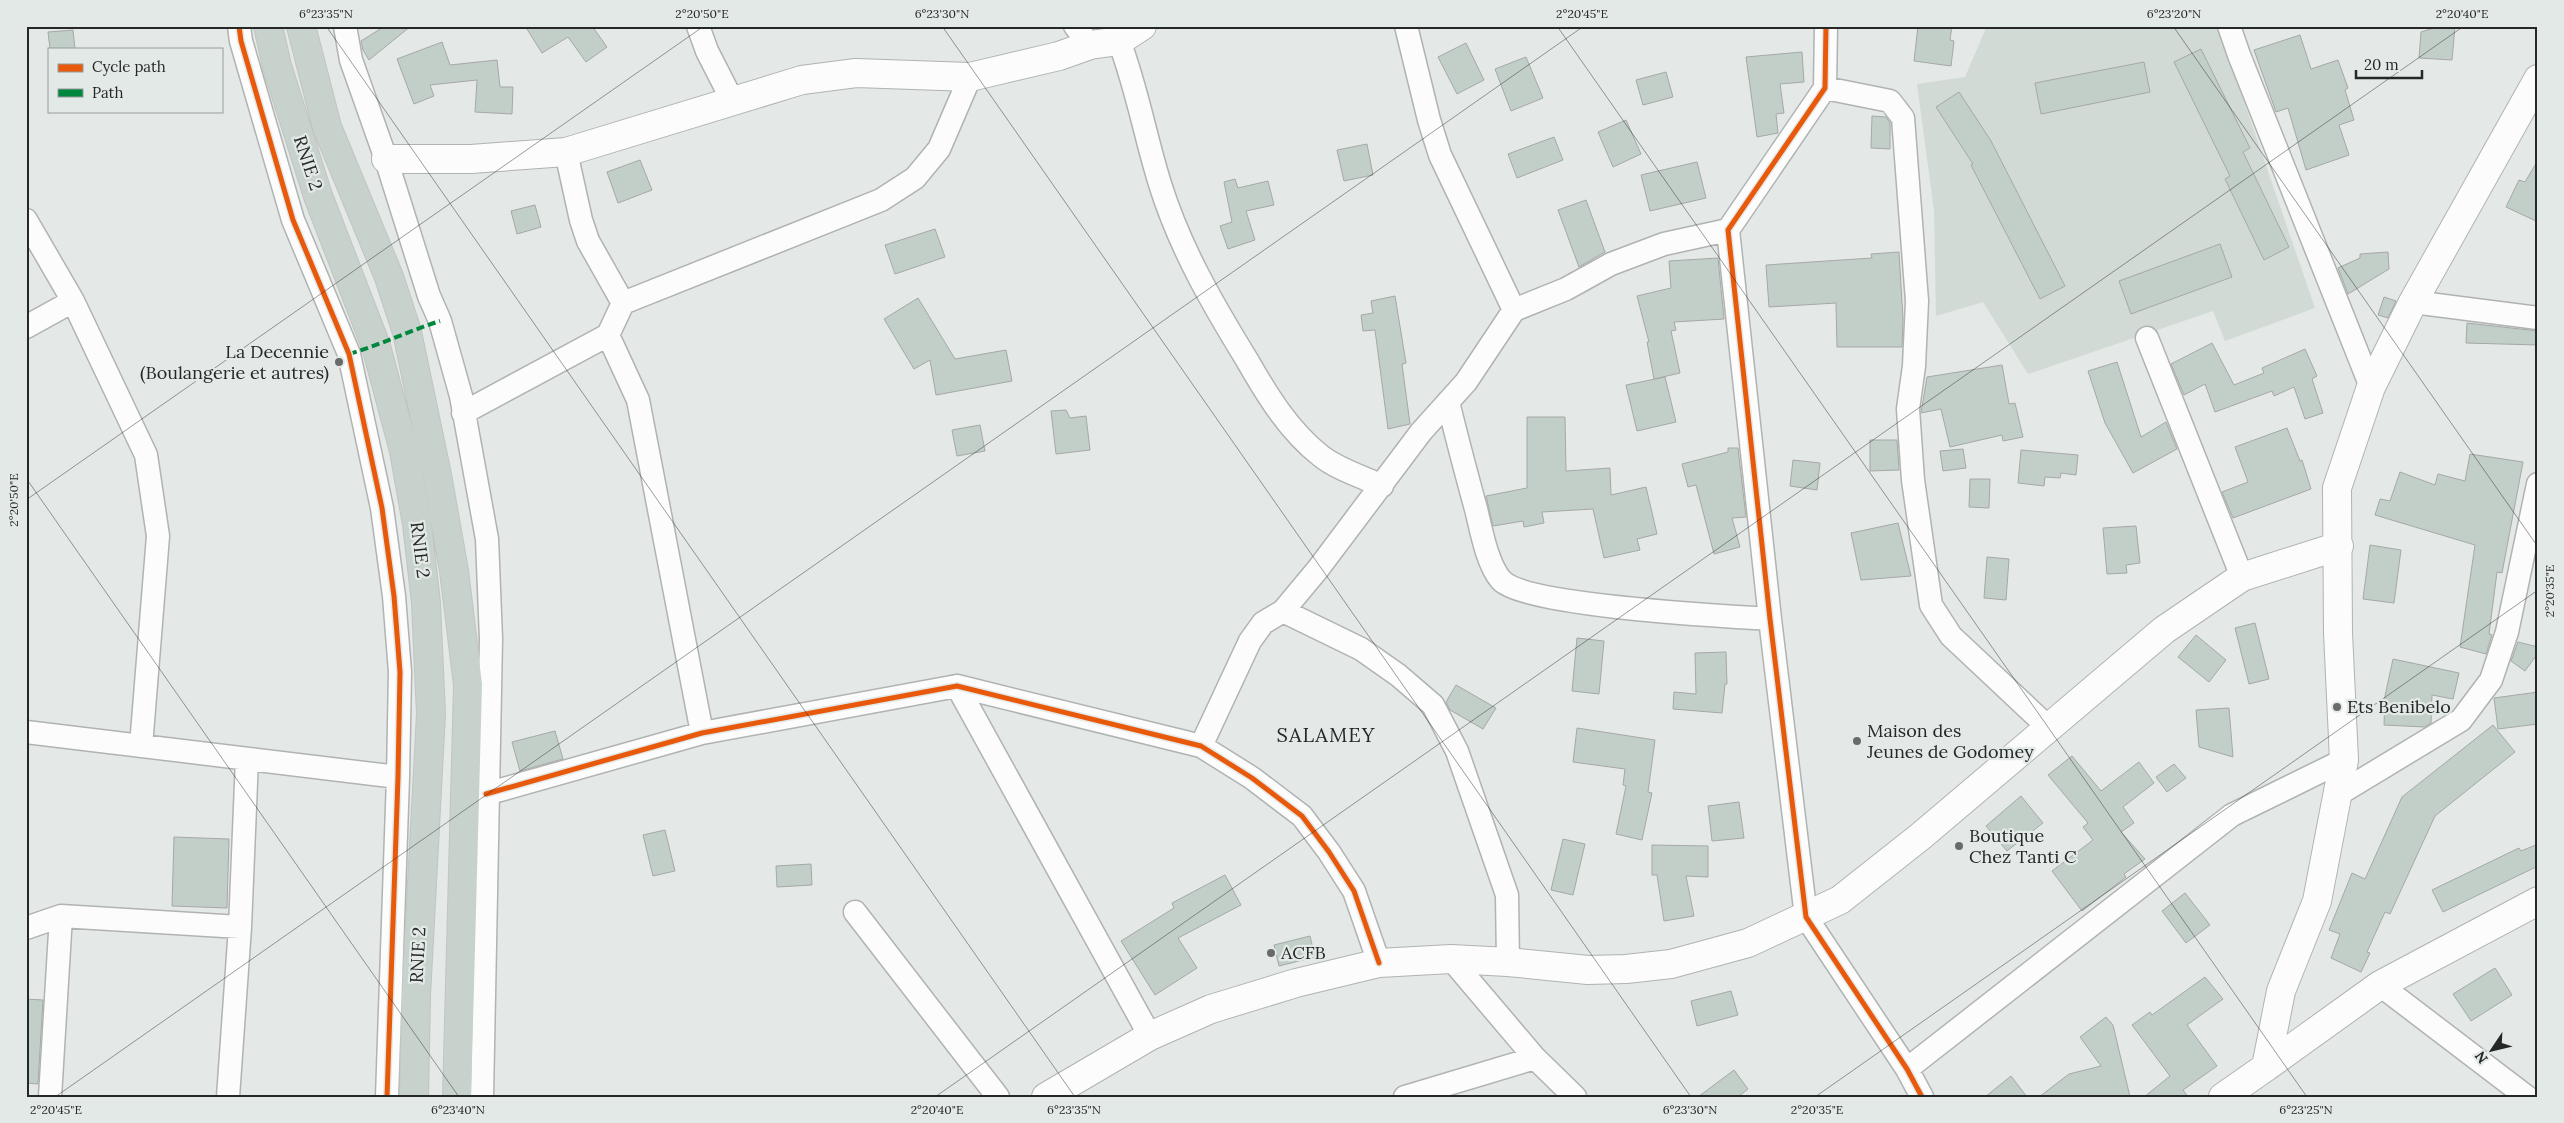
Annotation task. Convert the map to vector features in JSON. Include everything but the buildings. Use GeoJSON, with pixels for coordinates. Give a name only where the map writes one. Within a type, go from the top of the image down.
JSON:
{"type":"FeatureCollection","features":[{"type":"Feature","properties":{"kind":"highway","name":"RNIE 2"},"geometry":{"type":"LineString","coordinates":[[268,26],[277,66],[318,196],[376,346],[404,451],[417,524],[426,603],[431,714],[416,996],[414,1097]]}},
{"type":"Feature","properties":{"kind":"highway","name":"RNIE 2"},"geometry":{"type":"LineString","coordinates":[[301,26],[328,127],[389,277],[407,332],[437,475],[454,571],[468,685],[456,1097]]}},
{"type":"Feature","properties":{"kind":"main road"},"geometry":{"type":"LineString","coordinates":[[386,159],[471,159],[566,152],[802,80],[856,73],[970,77],[1059,56],[1083,36],[1119,41],[1142,26]]}},
{"type":"Feature","properties":{"kind":"main road"},"geometry":{"type":"LineString","coordinates":[[2266,1067],[2282,991],[2317,901],[2344,760],[2338,633],[2339,546],[2337,488],[2371,387],[2413,302],[2538,79]]}},
{"type":"Feature","properties":{"kind":"main road"},"geometry":{"type":"LineString","coordinates":[[1046,1097],[1150,1036],[1210,1008],[1296,983],[1379,964],[1451,959],[1508,962],[1588,970],[1626,969],[1671,964],[1748,943],[1840,900],[1921,836],[2164,630],[2242,577],[2339,546]]}},
{"type":"Feature","properties":{"kind":"main road"},"geometry":{"type":"LineString","coordinates":[[2222,1097],[2380,985],[2538,901]]}},
{"type":"Feature","properties":{"kind":"street"},"geometry":{"type":"LineString","coordinates":[[222,26],[240,34],[293,220],[349,354],[382,508],[394,596],[400,672],[387,1097]]}},
{"type":"Feature","properties":{"kind":"street"},"geometry":{"type":"LineString","coordinates":[[345,26],[350,60],[386,159],[429,296],[440,321],[461,396],[487,539],[491,639],[486,794],[482,1097]]}},
{"type":"Feature","properties":{"kind":"street"},"geometry":{"type":"LineString","coordinates":[[698,26],[707,51],[732,100]]}},
{"type":"Feature","properties":{"kind":"street"},"geometry":{"type":"LineString","coordinates":[[1406,26],[1429,120],[1440,155],[1514,310]]}},
{"type":"Feature","properties":{"kind":"street"},"geometry":{"type":"LineString","coordinates":[[1826,26],[1825,88],[1728,230],[1770,619],[1806,917],[1907,1069],[1922,1097]]}},
{"type":"Feature","properties":{"kind":"street"},"geometry":{"type":"LineString","coordinates":[[2230,26],[2242,64],[2371,387]]}},
{"type":"Feature","properties":{"kind":"street"},"geometry":{"type":"LineString","coordinates":[[1119,41],[1129,67],[1160,184],[1193,270],[1206,294],[1280,413],[1300,437],[1322,457],[1382,486]]}},
{"type":"Feature","properties":{"kind":"street"},"geometry":{"type":"LineString","coordinates":[[463,413],[608,335],[623,303],[881,200],[915,178],[939,149],[970,77]]}},
{"type":"Feature","properties":{"kind":"street"},"geometry":{"type":"LineString","coordinates":[[1825,88],[1890,101],[1903,118],[1917,301],[1914,366],[1908,409],[1913,480],[1931,605],[1951,636],[2048,728]]}},
{"type":"Feature","properties":{"kind":"street"},"geometry":{"type":"LineString","coordinates":[[566,152],[581,220],[588,241],[623,303]]}},
{"type":"Feature","properties":{"kind":"street"},"geometry":{"type":"LineString","coordinates":[[26,220],[74,301],[146,455],[158,536],[141,746]]}},
{"type":"Feature","properties":{"kind":"street"},"geometry":{"type":"LineString","coordinates":[[1201,746],[1250,641],[1263,623],[1283,611],[1382,486],[1421,432],[1466,382],[1514,310],[1566,289],[1612,264],[1647,250],[1664,244],[1728,230]]}},
{"type":"Feature","properties":{"kind":"street"},"geometry":{"type":"LineString","coordinates":[[26,327],[74,301]]}},
{"type":"Feature","properties":{"kind":"street"},"geometry":{"type":"LineString","coordinates":[[2413,302],[2538,318]]}},
{"type":"Feature","properties":{"kind":"street"},"geometry":{"type":"LineString","coordinates":[[608,335],[638,400],[702,733]]}},
{"type":"Feature","properties":{"kind":"street"},"geometry":{"type":"LineString","coordinates":[[2146,338],[2242,577]]}},
{"type":"Feature","properties":{"kind":"street"},"geometry":{"type":"LineString","coordinates":[[1448,402],[1487,550],[1500,580],[1513,589],[1531,595],[1621,607],[1770,619]]}},
{"type":"Feature","properties":{"kind":"street"},"geometry":{"type":"LineString","coordinates":[[2336,795],[2461,720],[2491,680],[2507,632],[2538,484]]}},
{"type":"Feature","properties":{"kind":"street"},"geometry":{"type":"LineString","coordinates":[[1283,611],[1361,649],[1398,675],[1433,706],[1457,751],[1507,895],[1508,962]]}},
{"type":"Feature","properties":{"kind":"street"},"geometry":{"type":"LineString","coordinates":[[486,794],[702,733],[957,686],[1201,746],[1252,778],[1302,816],[1329,852],[1354,891],[1379,964]]}},
{"type":"Feature","properties":{"kind":"street"},"geometry":{"type":"LineString","coordinates":[[957,686],[1150,1036]]}},
{"type":"Feature","properties":{"kind":"street"},"geometry":{"type":"LineString","coordinates":[[26,732],[398,777]]}},
{"type":"Feature","properties":{"kind":"street"},"geometry":{"type":"LineString","coordinates":[[228,1097],[240,927],[247,759]]}},
{"type":"Feature","properties":{"kind":"street"},"geometry":{"type":"LineString","coordinates":[[1907,1069],[2225,819],[2268,795],[2344,760]]}},
{"type":"Feature","properties":{"kind":"street"},"geometry":{"type":"LineString","coordinates":[[855,912],[998,1097]]}},
{"type":"Feature","properties":{"kind":"street"},"geometry":{"type":"LineString","coordinates":[[26,928],[61,916],[240,927]]}},
{"type":"Feature","properties":{"kind":"street"},"geometry":{"type":"LineString","coordinates":[[50,1097],[61,916]]}},
{"type":"Feature","properties":{"kind":"street"},"geometry":{"type":"LineString","coordinates":[[1451,959],[1535,1058],[1575,1097]]}},
{"type":"Feature","properties":{"kind":"street"},"geometry":{"type":"LineString","coordinates":[[2380,985],[2526,1097]]}},
{"type":"Feature","properties":{"kind":"street"},"geometry":{"type":"LineString","coordinates":[[1405,1097],[1535,1058]]}},
{"type":"Feature","properties":{"kind":"shaded area"},"geometry":{"type":"Polygon","coordinates":[[[1987,26],[2218,26],[2315,308],[2225,341],[2213,311],[2028,374],[1983,302],[1936,316],[1934,211],[1917,84],[1965,77],[1987,26]]]}},
{"type":"Feature","properties":{"kind":"marked path"},"geometry":{"type":"LineString","coordinates":[[349,354],[440,321]]}},
{"type":"Feature","properties":{"kind":"cycle path"},"geometry":{"type":"LineString","coordinates":[[239,26],[241,41],[293,220],[349,354],[382,508],[394,596],[400,672],[387,1097]]}},
{"type":"Feature","properties":{"kind":"cycle path"},"geometry":{"type":"LineString","coordinates":[[1826,26],[1825,88],[1728,230],[1770,619],[1806,917],[1907,1069],[1922,1097]]}},
{"type":"Feature","properties":{"kind":"cycle path"},"geometry":{"type":"LineString","coordinates":[[486,794],[702,733],[957,686],[1201,746],[1252,778],[1302,816],[1329,852],[1354,891],[1379,963]]}},
{"type":"Feature","properties":{"kind":"place","name":"La Decennie (Boulangerie et autres)"},"geometry":{"type":"Point","coordinates":[339,362]}},
{"type":"Feature","properties":{"kind":"place","name":"Ets Benibelo"},"geometry":{"type":"Point","coordinates":[2337,707]}},
{"type":"Feature","properties":{"kind":"place","name":"Maison des Jeunes de Godomey"},"geometry":{"type":"Point","coordinates":[1857,741]}},
{"type":"Feature","properties":{"kind":"place","name":"Boutique Chez Tanti C"},"geometry":{"type":"Point","coordinates":[1959,846]}},
{"type":"Feature","properties":{"kind":"place","name":"ACFB"},"geometry":{"type":"Point","coordinates":[1271,953]}},
{"type":"Feature","properties":{"kind":"district","name":"SALAMEY"},"geometry":{"type":"Point","coordinates":[1326,735]}}]}
